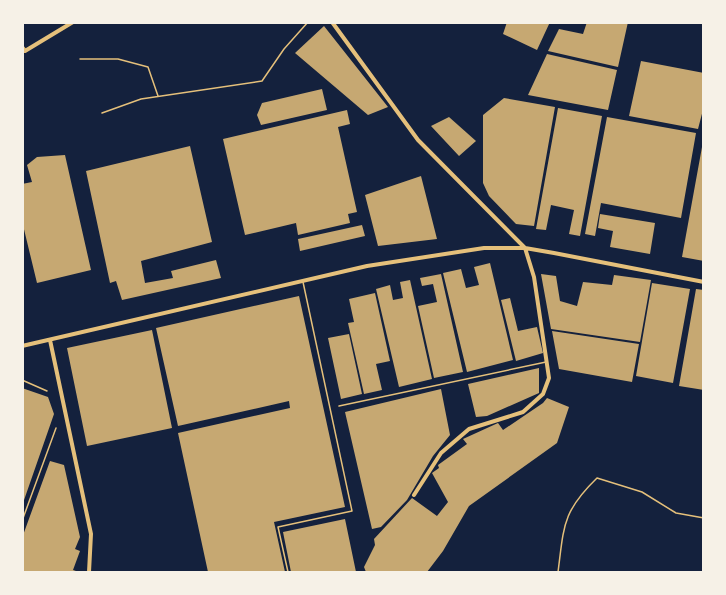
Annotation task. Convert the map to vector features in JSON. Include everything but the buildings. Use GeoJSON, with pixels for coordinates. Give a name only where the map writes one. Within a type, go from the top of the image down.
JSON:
{"type":"FeatureCollection","features":[{"type":"Feature","properties":{"kind":"street"},"geometry":{"type":"LineString","coordinates":[[23,50],[72,22]]}},
{"type":"Feature","properties":{"kind":"street"},"geometry":{"type":"LineString","coordinates":[[332,22],[418,140],[525,248],[534,277],[549,378],[543,394],[524,412],[469,429],[441,453],[414,495]]}},
{"type":"Feature","properties":{"kind":"street"},"geometry":{"type":"LineString","coordinates":[[22,346],[368,266],[484,248],[525,248],[704,282]]}},
{"type":"Feature","properties":{"kind":"street"},"geometry":{"type":"LineString","coordinates":[[50,340],[91,534],[89,573]]}},
{"type":"Feature","properties":{"kind":"lane"},"geometry":{"type":"LineString","coordinates":[[288,573],[278,527],[352,511],[303,281]]}},
{"type":"Feature","properties":{"kind":"lane"},"geometry":{"type":"LineString","coordinates":[[339,406],[547,362]]}},
{"type":"Feature","properties":{"kind":"lane"},"geometry":{"type":"LineString","coordinates":[[22,380],[47,390]]}},
{"type":"Feature","properties":{"kind":"lane"},"geometry":{"type":"LineString","coordinates":[[22,521],[56,428]]}},
{"type":"Feature","properties":{"kind":"lane"},"geometry":{"type":"LineString","coordinates":[[558,573],[564,525],[577,498],[597,478],[642,492],[676,513],[704,518]]}},
{"type":"Feature","properties":{"kind":"path"},"geometry":{"type":"LineString","coordinates":[[102,113],[141,99],[262,81],[284,49],[308,22]]}},
{"type":"Feature","properties":{"kind":"path"},"geometry":{"type":"LineString","coordinates":[[80,59],[118,59],[148,67],[158,97]]}}]}
